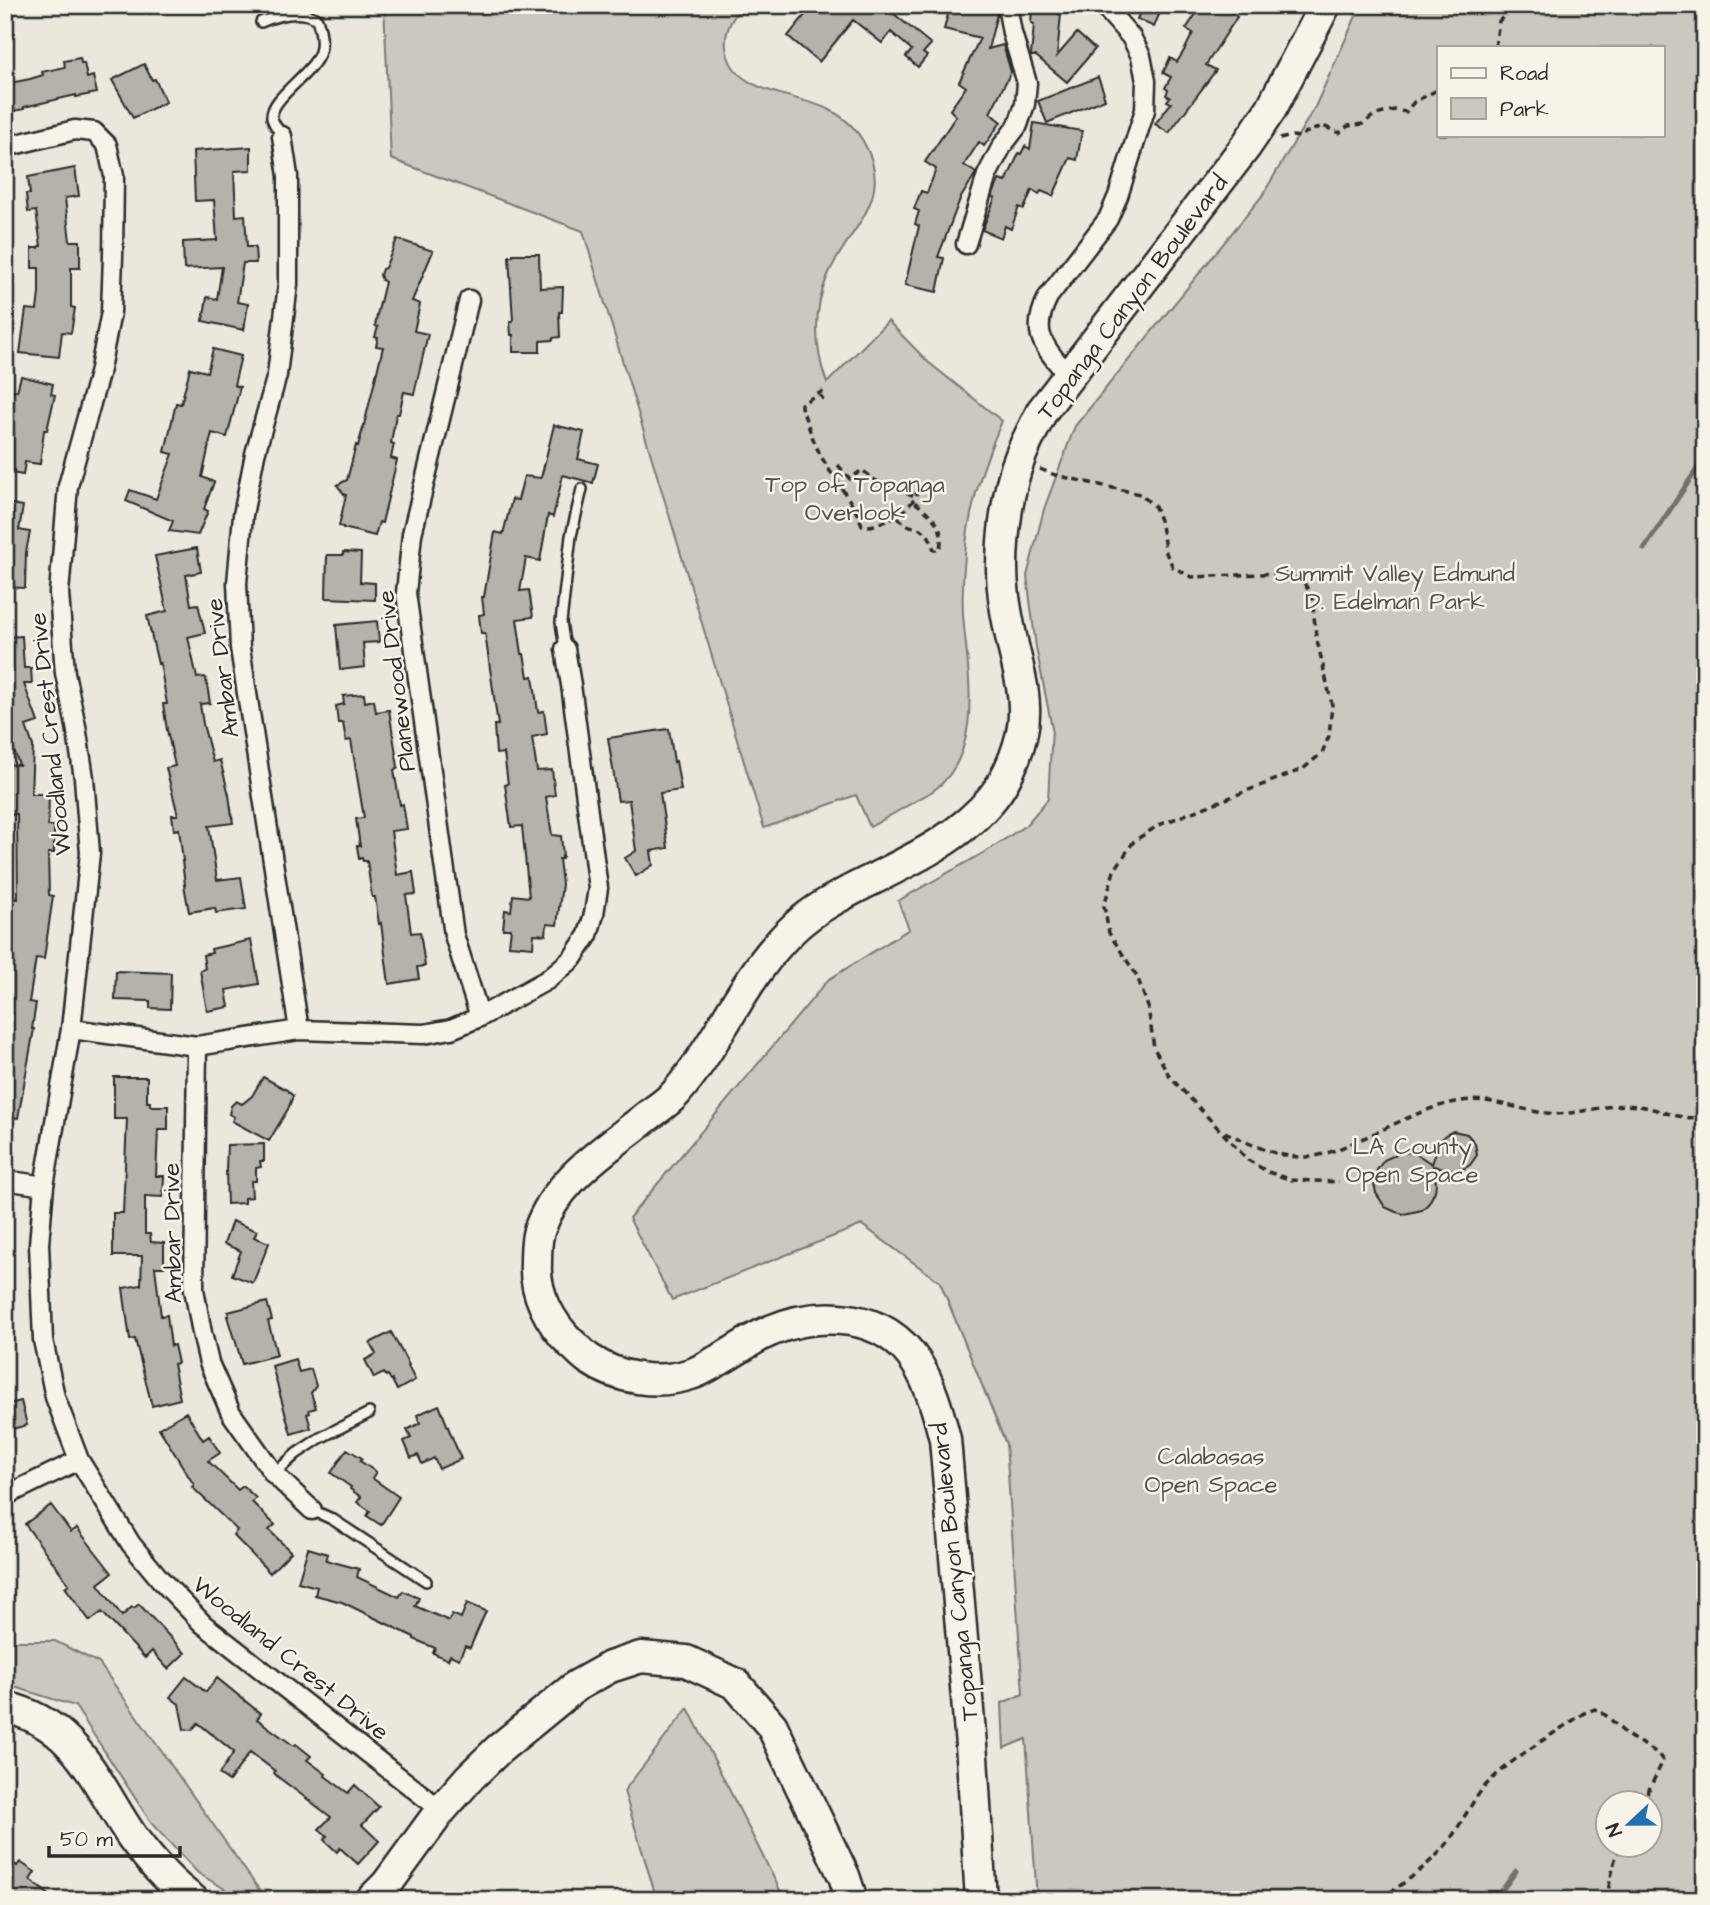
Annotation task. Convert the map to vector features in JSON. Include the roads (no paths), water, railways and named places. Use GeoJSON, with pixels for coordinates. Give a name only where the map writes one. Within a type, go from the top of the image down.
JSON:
{"type":"FeatureCollection","features":[{"type":"Feature","properties":{"kind":"main road","name":"Topanga Canyon Boulevard"},"geometry":{"type":"LineString","coordinates":[[981,1900],[972,1757],[945,1439],[934,1397],[914,1359],[892,1335],[870,1323],[835,1318],[800,1321],[768,1331],[690,1375],[655,1380],[621,1375],[588,1359],[559,1331],[542,1301],[535,1273],[538,1234],[552,1203],[576,1174],[673,1096],[710,1048],[759,967],[796,925],[831,901],[950,837],[994,796],[1018,748],[1025,717],[1021,675],[1012,645],[1002,569],[1005,525],[1019,460],[1042,411],[1246,146],[1271,109],[1325,5]]}},
{"type":"Feature","properties":{"kind":"main road"},"geometry":{"type":"LineString","coordinates":[[371,1900],[387,1884],[441,1810],[499,1749],[576,1686],[610,1667],[641,1657],[686,1661],[736,1684],[772,1726],[845,1876],[852,1900]]}},
{"type":"Feature","properties":{"kind":"main road"},"geometry":{"type":"LineString","coordinates":[[5,1707],[23,1711],[48,1724],[68,1741],[86,1761],[155,1867],[193,1900]]}},
{"type":"Feature","properties":{"kind":"street"},"geometry":{"type":"LineString","coordinates":[[966,244],[987,175],[1002,146],[1018,125],[1025,104],[1027,83],[1012,33],[1007,5]]}},
{"type":"Feature","properties":{"kind":"street"},"geometry":{"type":"LineString","coordinates":[[1068,376],[1043,343],[1039,330],[1041,311],[1048,297],[1108,219],[1145,110],[1146,81],[1140,56],[1131,37],[1103,5]]}},
{"type":"Feature","properties":{"kind":"street","name":"Woodland Crest Drive"},"geometry":{"type":"LineString","coordinates":[[5,147],[75,130],[94,132],[107,145],[114,176],[111,312],[99,374],[68,486],[59,593],[65,673],[84,778],[90,853],[71,1029],[44,1186],[39,1244],[43,1340],[55,1397],[79,1460],[131,1544],[160,1580],[203,1624],[441,1810]]}},
{"type":"Feature","properties":{"kind":"street","name":"Ambar Drive"},"geometry":{"type":"LineString","coordinates":[[282,136],[288,176],[288,284],[276,375],[255,454],[243,515],[237,583],[240,648],[299,1030]]}},
{"type":"Feature","properties":{"kind":"street","name":"Planewood Drive"},"geometry":{"type":"LineString","coordinates":[[469,300],[412,534],[407,593],[454,935],[480,1017]]}},
{"type":"Feature","properties":{"kind":"street"},"geometry":{"type":"LineString","coordinates":[[71,1029],[197,1046],[299,1030],[424,1034],[451,1029],[480,1017],[547,980],[572,959],[588,935],[598,888],[565,649]]}},
{"type":"Feature","properties":{"kind":"street","name":"Ambar Drive"},"geometry":{"type":"LineString","coordinates":[[197,1046],[194,1289],[209,1363],[231,1413],[252,1445],[274,1474],[312,1510]]}},
{"type":"Feature","properties":{"kind":"street"},"geometry":{"type":"LineString","coordinates":[[5,1180],[44,1186]]}},
{"type":"Feature","properties":{"kind":"street"},"geometry":{"type":"LineString","coordinates":[[5,1496],[79,1460]]}},
{"type":"Feature","properties":{"kind":"lane"},"geometry":{"type":"LineString","coordinates":[[261,22],[276,16],[308,14],[317,19],[319,27],[320,51],[312,66],[273,108],[271,119],[282,136]]}},
{"type":"Feature","properties":{"kind":"lane"},"geometry":{"type":"LineString","coordinates":[[565,649],[561,622],[571,536],[582,489]]}},
{"type":"Feature","properties":{"kind":"lane"},"geometry":{"type":"LineString","coordinates":[[274,1474],[296,1454],[320,1438],[369,1413]]}},
{"type":"Feature","properties":{"kind":"lane"},"geometry":{"type":"LineString","coordinates":[[312,1510],[426,1581]]}},
{"type":"Feature","properties":{"kind":"waterway"},"geometry":{"type":"LineString","coordinates":[[1644,549],[1705,457]]}},
{"type":"Feature","properties":{"kind":"waterway"},"geometry":{"type":"LineString","coordinates":[[1495,1900],[1516,1871]]}},
{"type":"Feature","properties":{"kind":"park label","name":"Top of Topanga Overlook"},"geometry":{"type":"Point","coordinates":[855,498]}},
{"type":"Feature","properties":{"kind":"park label","name":"Summit Valley Edmund D. Edelman Park"},"geometry":{"type":"Point","coordinates":[1395,587]}},
{"type":"Feature","properties":{"kind":"park label","name":"LA County Open Space"},"geometry":{"type":"Point","coordinates":[1412,1160]}},
{"type":"Feature","properties":{"kind":"park label","name":"Calabasas Open Space"},"geometry":{"type":"Point","coordinates":[1211,1470]}}]}
